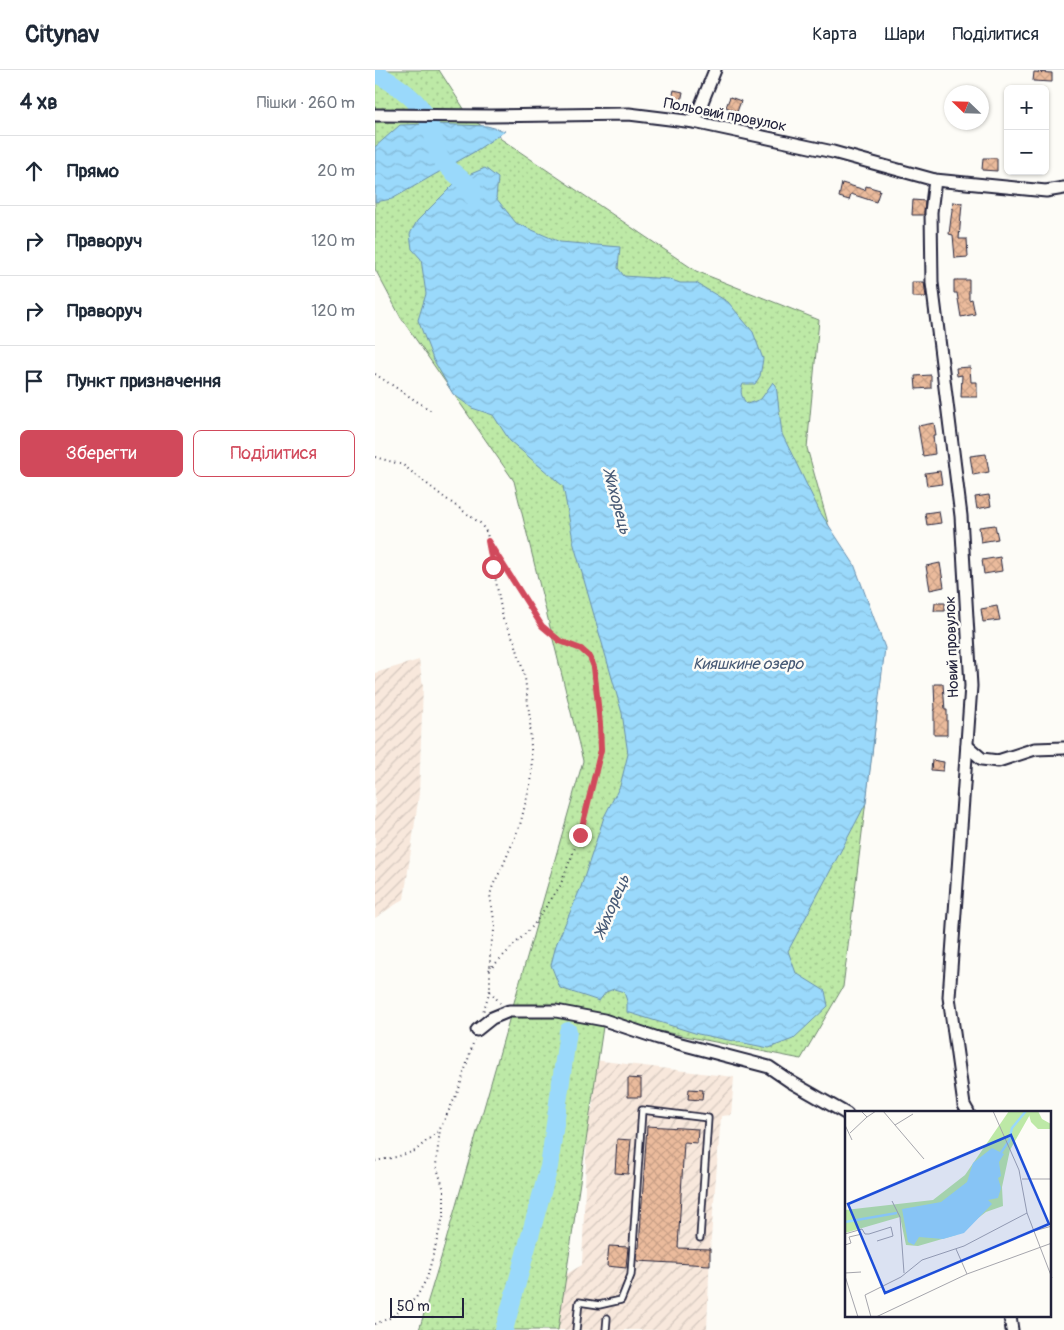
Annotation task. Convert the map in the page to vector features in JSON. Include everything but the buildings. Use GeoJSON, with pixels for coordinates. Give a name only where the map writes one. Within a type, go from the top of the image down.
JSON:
{"type":"FeatureCollection","features":[{"type":"Feature","properties":{"kind":"street"},"geometry":{"type":"LineString","coordinates":[[694,122],[715,70]]}},
{"type":"Feature","properties":{"kind":"street","name":"Польовий провулок"},"geometry":{"type":"LineString","coordinates":[[375,115],[629,114],[694,122],[833,152],[935,180],[1046,191],[1064,188]]}},
{"type":"Feature","properties":{"kind":"street","name":"Новий провулок"},"geometry":{"type":"LineString","coordinates":[[935,180],[931,212],[932,283],[961,516],[971,686],[949,997],[964,1105],[967,1111]]}},
{"type":"Feature","properties":{"kind":"street"},"geometry":{"type":"LineString","coordinates":[[967,746],[982,759],[998,761],[1035,749],[1064,748]]}},
{"type":"Feature","properties":{"kind":"street"},"geometry":{"type":"LineString","coordinates":[[477,1030],[492,1018],[509,1011],[556,1011],[604,1020],[658,1038],[769,1067],[845,1113]]}},
{"type":"Feature","properties":{"kind":"lane"},"geometry":{"type":"LineString","coordinates":[[576,1330],[579,1302],[599,1305],[621,1300],[631,1275],[642,1110],[708,1118],[700,1238]]}},
{"type":"Feature","properties":{"kind":"lane"},"geometry":{"type":"LineString","coordinates":[[606,1330],[607,1318]]}},
{"type":"Feature","properties":{"kind":"path"},"geometry":{"type":"LineString","coordinates":[[375,374],[433,412]]}},
{"type":"Feature","properties":{"kind":"path"},"geometry":{"type":"LineString","coordinates":[[375,457],[403,465],[480,523],[487,534],[503,619],[515,642],[525,678],[530,720],[531,777],[521,824],[489,895],[495,926],[490,950],[490,990],[459,1089],[440,1129],[436,1165],[444,1190],[445,1213],[427,1278],[416,1298],[392,1317],[375,1324]]}},
{"type":"Feature","properties":{"kind":"path"},"geometry":{"type":"LineString","coordinates":[[488,541],[542,626],[560,641],[581,649],[590,657],[594,667],[601,750],[580,835],[560,886],[533,926],[489,970]]}},
{"type":"Feature","properties":{"kind":"path"},"geometry":{"type":"LineString","coordinates":[[490,990],[509,1011]]}},
{"type":"Feature","properties":{"kind":"path"},"geometry":{"type":"LineString","coordinates":[[375,1161],[415,1151],[440,1129]]}},
{"type":"Feature","properties":{"kind":"shaded area"},"geometry":{"type":"Polygon","coordinates":[[[419,660],[423,686],[419,794],[404,899],[375,918],[375,673],[419,660]]]}},
{"type":"Feature","properties":{"kind":"shaded area"},"geometry":{"type":"Polygon","coordinates":[[[594,1060],[734,1077],[731,1115],[721,1116],[710,1249],[707,1330],[556,1330],[560,1278],[582,1265],[588,1108],[593,1108],[594,1060]]]}},
{"type":"Feature","properties":{"kind":"green space","name":"Кияшкине озеро"},"geometry":{"type":"Polygon","coordinates":[[[375,70],[439,70],[470,118],[696,271],[819,320],[807,448],[878,703],[843,987],[801,1059],[604,1020],[558,1330],[419,1330],[583,761],[514,481],[401,318],[375,269],[375,70]]]}},
{"type":"Feature","properties":{"kind":"water"},"geometry":{"type":"Polygon","coordinates":[[[400,125],[487,126],[505,131],[474,152],[392,199],[375,202],[375,147],[400,125]]]}},
{"type":"Feature","properties":{"kind":"water","name":"Кияшкине озеро"},"geometry":{"type":"Polygon","coordinates":[[[485,168],[498,178],[496,198],[516,223],[560,242],[620,247],[618,268],[624,276],[669,279],[680,283],[696,283],[728,302],[753,332],[763,359],[760,376],[755,384],[743,384],[741,390],[742,397],[747,404],[761,399],[773,382],[776,385],[782,434],[820,512],[854,564],[885,648],[866,803],[788,951],[796,973],[825,991],[828,1006],[793,1039],[769,1048],[698,1034],[627,1012],[627,1001],[624,992],[614,989],[606,992],[599,1001],[560,988],[551,965],[556,945],[581,887],[604,817],[620,786],[628,754],[622,713],[574,545],[563,486],[510,441],[493,415],[472,408],[453,394],[433,359],[418,320],[426,294],[421,259],[412,249],[410,234],[417,221],[459,179],[485,168]]]}},
{"type":"Feature","properties":{"kind":"waterway","name":"Жихорець"},"geometry":{"type":"LineString","coordinates":[[375,73],[397,86],[423,111],[429,123],[440,158],[455,174],[472,187],[472,196]]}},
{"type":"Feature","properties":{"kind":"waterway","name":"Жихорець"},"geometry":{"type":"LineString","coordinates":[[504,1330],[549,1167],[568,1031]]}},
{"type":"Feature","properties":{"kind":"route"},"geometry":{"type":"LineString","coordinates":[[493,567],[488,541],[542,626],[560,641],[581,649],[590,657],[594,667],[601,750],[580,835]]}}]}
